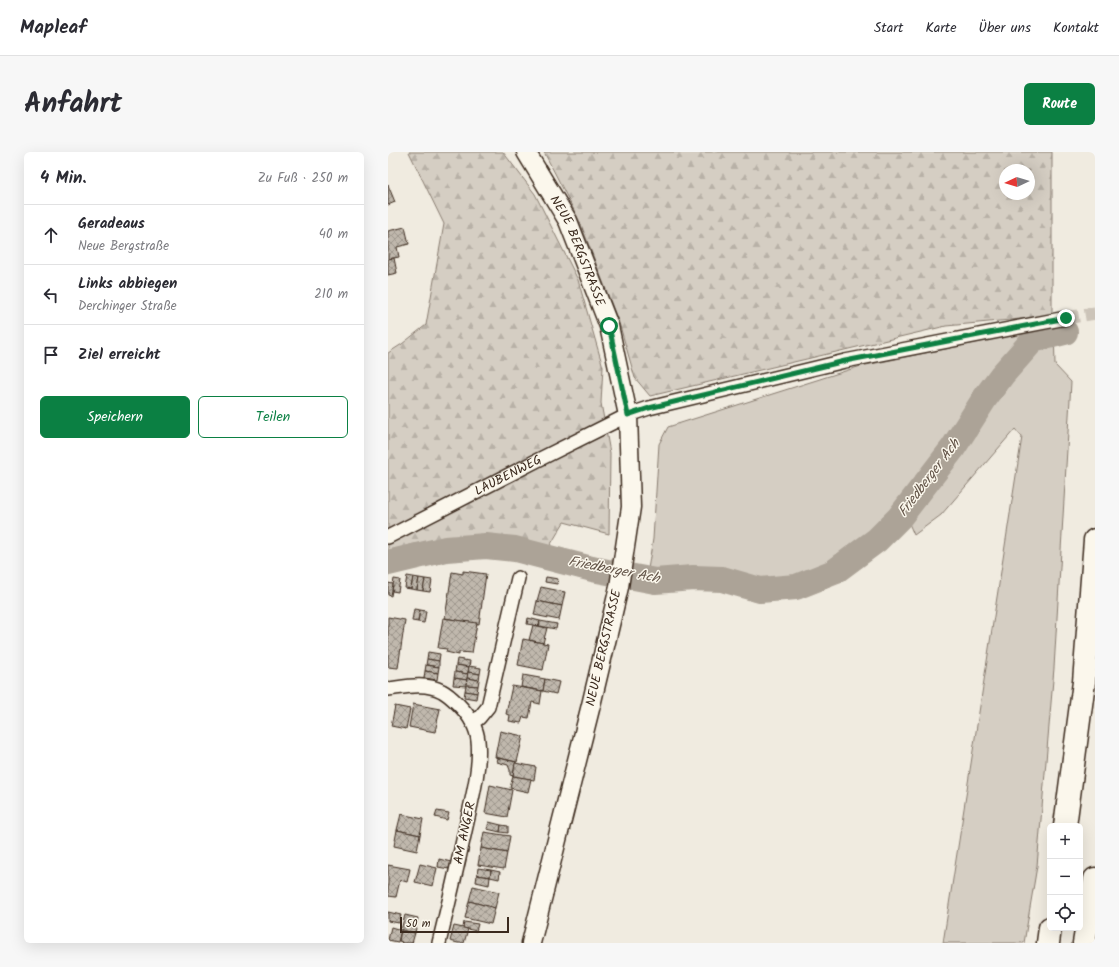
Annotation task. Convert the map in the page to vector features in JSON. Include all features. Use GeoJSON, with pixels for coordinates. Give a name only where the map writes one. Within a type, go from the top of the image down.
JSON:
{"type":"FeatureCollection","features":[{"type":"Feature","properties":{"kind":"highway"},"geometry":{"type":"LineString","coordinates":[[1065,823],[1084,682],[1095,540]]}},
{"type":"Feature","properties":{"kind":"highway"},"geometry":{"type":"LineString","coordinates":[[1084,943],[1095,879]]}},
{"type":"Feature","properties":{"kind":"highway"},"geometry":{"type":"LineString","coordinates":[[1048,943],[1050,931]]}},
{"type":"Feature","properties":{"kind":"main road","name":"NEUE BERGSTRASSE"},"geometry":{"type":"LineString","coordinates":[[526,152],[568,221],[609,326],[628,415],[631,507],[619,587],[531,943]]}},
{"type":"Feature","properties":{"kind":"street","name":"LAUBENWEG"},"geometry":{"type":"LineString","coordinates":[[388,537],[569,444],[628,415],[649,408],[845,361],[1066,318]]}},
{"type":"Feature","properties":{"kind":"street"},"geometry":{"type":"LineString","coordinates":[[472,722],[479,718],[488,707],[518,578]]}},
{"type":"Feature","properties":{"kind":"street","name":"AM ANGER"},"geometry":{"type":"LineString","coordinates":[[388,689],[419,686],[431,687],[442,691],[462,708],[472,722],[478,740],[476,776],[459,861],[439,943]]}},
{"type":"Feature","properties":{"kind":"green space"},"geometry":{"type":"Polygon","coordinates":[[[409,152],[503,152],[535,194],[578,280],[603,367],[601,403],[610,453],[609,534],[564,522],[548,549],[508,540],[479,538],[442,544],[388,556],[388,353],[426,325],[444,224],[409,152]]]}},
{"type":"Feature","properties":{"kind":"green space"},"geometry":{"type":"Polygon","coordinates":[[[544,152],[1052,152],[1052,316],[946,326],[650,396],[635,378],[620,326],[580,222],[544,152]]]}},
{"type":"Feature","properties":{"kind":"green space"},"geometry":{"type":"Polygon","coordinates":[[[1054,327],[1055,365],[1071,382],[1054,668],[1037,866],[1024,943],[943,943],[1022,437],[1015,429],[941,515],[914,535],[901,505],[828,564],[794,580],[762,583],[714,569],[647,575],[653,539],[659,444],[668,427],[861,366],[1054,327]]]}},
{"type":"Feature","properties":{"kind":"building"},"geometry":{"type":"Polygon","coordinates":[[[388,185],[395,202],[388,205],[388,185]]]}},
{"type":"Feature","properties":{"kind":"building"},"geometry":{"type":"Polygon","coordinates":[[[405,227],[409,244],[397,247],[399,257],[388,259],[388,231],[405,227]]]}},
{"type":"Feature","properties":{"kind":"building"},"geometry":{"type":"Polygon","coordinates":[[[394,258],[397,273],[388,275],[388,259],[394,258]]]}},
{"type":"Feature","properties":{"kind":"building"},"geometry":{"type":"Polygon","coordinates":[[[463,571],[486,574],[479,624],[445,618],[452,572],[463,574],[463,571]]]}},
{"type":"Feature","properties":{"kind":"building"},"geometry":{"type":"Polygon","coordinates":[[[407,576],[413,577],[411,589],[405,588],[407,576]]]}},
{"type":"Feature","properties":{"kind":"building"},"geometry":{"type":"Polygon","coordinates":[[[413,577],[419,578],[417,590],[411,589],[413,577]]]}},
{"type":"Feature","properties":{"kind":"building"},"geometry":{"type":"Polygon","coordinates":[[[546,577],[558,579],[557,584],[545,582],[546,577]]]}},
{"type":"Feature","properties":{"kind":"building"},"geometry":{"type":"Polygon","coordinates":[[[419,578],[425,579],[423,591],[417,590],[419,578]]]}},
{"type":"Feature","properties":{"kind":"building"},"geometry":{"type":"Polygon","coordinates":[[[394,579],[400,580],[398,592],[392,591],[394,579]]]}},
{"type":"Feature","properties":{"kind":"building"},"geometry":{"type":"Polygon","coordinates":[[[425,579],[432,580],[430,592],[423,591],[425,579]]]}},
{"type":"Feature","properties":{"kind":"building"},"geometry":{"type":"Polygon","coordinates":[[[388,583],[393,584],[391,596],[388,595],[388,583]]]}},
{"type":"Feature","properties":{"kind":"building"},"geometry":{"type":"Polygon","coordinates":[[[541,587],[565,592],[562,606],[537,601],[541,587]]]}},
{"type":"Feature","properties":{"kind":"building"},"geometry":{"type":"Polygon","coordinates":[[[537,601],[562,606],[559,620],[534,615],[537,601]]]}},
{"type":"Feature","properties":{"kind":"building"},"geometry":{"type":"Polygon","coordinates":[[[414,609],[420,610],[418,622],[412,621],[414,609]]]}},
{"type":"Feature","properties":{"kind":"building"},"geometry":{"type":"Polygon","coordinates":[[[420,610],[426,611],[424,623],[418,622],[420,610]]]}},
{"type":"Feature","properties":{"kind":"building"},"geometry":{"type":"Polygon","coordinates":[[[388,617],[405,620],[398,668],[388,667],[388,617]]]}},
{"type":"Feature","properties":{"kind":"building"},"geometry":{"type":"Polygon","coordinates":[[[443,618],[477,623],[472,653],[459,652],[459,655],[446,652],[447,649],[438,648],[443,618]]]}},
{"type":"Feature","properties":{"kind":"building"},"geometry":{"type":"Polygon","coordinates":[[[528,618],[540,621],[539,626],[527,624],[528,618]]]}},
{"type":"Feature","properties":{"kind":"building"},"geometry":{"type":"Polygon","coordinates":[[[540,621],[557,624],[556,629],[539,626],[540,621]]]}},
{"type":"Feature","properties":{"kind":"building"},"geometry":{"type":"Polygon","coordinates":[[[533,625],[547,628],[543,643],[529,640],[533,625]]]}},
{"type":"Feature","properties":{"kind":"building"},"geometry":{"type":"Polygon","coordinates":[[[523,639],[548,644],[543,670],[518,665],[523,639]]]}},
{"type":"Feature","properties":{"kind":"building"},"geometry":{"type":"Polygon","coordinates":[[[428,652],[440,654],[439,661],[427,659],[428,652]]]}},
{"type":"Feature","properties":{"kind":"building"},"geometry":{"type":"Polygon","coordinates":[[[427,659],[439,661],[439,667],[426,665],[427,659]]]}},
{"type":"Feature","properties":{"kind":"building"},"geometry":{"type":"Polygon","coordinates":[[[457,659],[470,661],[469,667],[456,665],[457,659]]]}},
{"type":"Feature","properties":{"kind":"building"},"geometry":{"type":"Polygon","coordinates":[[[426,665],[439,667],[438,673],[425,671],[426,665]]]}},
{"type":"Feature","properties":{"kind":"building"},"geometry":{"type":"Polygon","coordinates":[[[456,665],[469,667],[468,674],[455,672],[456,665]]]}},
{"type":"Feature","properties":{"kind":"building"},"geometry":{"type":"Polygon","coordinates":[[[469,666],[481,668],[480,674],[468,672],[469,666]]]}},
{"type":"Feature","properties":{"kind":"building"},"geometry":{"type":"Polygon","coordinates":[[[425,671],[438,673],[437,680],[424,678],[425,671]]]}},
{"type":"Feature","properties":{"kind":"building"},"geometry":{"type":"Polygon","coordinates":[[[455,672],[468,674],[467,680],[454,678],[455,672]]]}},
{"type":"Feature","properties":{"kind":"building"},"geometry":{"type":"Polygon","coordinates":[[[468,672],[480,674],[479,680],[467,678],[468,672]]]}},
{"type":"Feature","properties":{"kind":"building"},"geometry":{"type":"Polygon","coordinates":[[[523,675],[545,679],[543,691],[521,687],[523,675]]]}},
{"type":"Feature","properties":{"kind":"building"},"geometry":{"type":"Polygon","coordinates":[[[454,678],[467,680],[466,686],[453,685],[454,678]]]}},
{"type":"Feature","properties":{"kind":"building"},"geometry":{"type":"Polygon","coordinates":[[[467,678],[479,680],[478,686],[466,685],[467,678]]]}},
{"type":"Feature","properties":{"kind":"building"},"geometry":{"type":"Polygon","coordinates":[[[545,679],[559,682],[556,694],[543,691],[545,679]]]}},
{"type":"Feature","properties":{"kind":"building"},"geometry":{"type":"Polygon","coordinates":[[[466,685],[478,686],[477,693],[465,691],[466,685]]]}},
{"type":"Feature","properties":{"kind":"building"},"geometry":{"type":"Polygon","coordinates":[[[512,686],[542,691],[540,704],[532,702],[529,718],[523,717],[521,723],[509,721],[510,715],[506,714],[512,686]]]}},
{"type":"Feature","properties":{"kind":"building"},"geometry":{"type":"Polygon","coordinates":[[[465,691],[477,693],[476,699],[464,697],[465,691]]]}},
{"type":"Feature","properties":{"kind":"building"},"geometry":{"type":"Polygon","coordinates":[[[413,704],[440,709],[435,732],[409,727],[413,704]]]}},
{"type":"Feature","properties":{"kind":"building"},"geometry":{"type":"Polygon","coordinates":[[[395,706],[410,709],[406,729],[391,726],[395,706]]]}},
{"type":"Feature","properties":{"kind":"building"},"geometry":{"type":"Polygon","coordinates":[[[500,731],[523,736],[517,762],[495,757],[500,731]]]}},
{"type":"Feature","properties":{"kind":"building"},"geometry":{"type":"Polygon","coordinates":[[[498,758],[516,762],[513,776],[510,775],[508,765],[497,762],[498,758]]]}},
{"type":"Feature","properties":{"kind":"building"},"geometry":{"type":"Polygon","coordinates":[[[515,763],[536,767],[534,780],[513,776],[515,763]]]}},
{"type":"Feature","properties":{"kind":"building"},"geometry":{"type":"Polygon","coordinates":[[[513,776],[531,779],[528,792],[510,788],[513,776]]]}},
{"type":"Feature","properties":{"kind":"building"},"geometry":{"type":"Polygon","coordinates":[[[490,785],[512,790],[507,817],[485,813],[490,785]]]}},
{"type":"Feature","properties":{"kind":"building"},"geometry":{"type":"Polygon","coordinates":[[[437,811],[449,813],[447,820],[435,817],[437,811]]]}},
{"type":"Feature","properties":{"kind":"building"},"geometry":{"type":"Polygon","coordinates":[[[401,814],[423,819],[420,835],[397,830],[401,814]]]}},
{"type":"Feature","properties":{"kind":"building"},"geometry":{"type":"Polygon","coordinates":[[[489,822],[501,825],[500,832],[487,829],[489,822]]]}},
{"type":"Feature","properties":{"kind":"building"},"geometry":{"type":"Polygon","coordinates":[[[501,825],[508,826],[508,833],[500,832],[501,825]]]}},
{"type":"Feature","properties":{"kind":"building"},"geometry":{"type":"Polygon","coordinates":[[[397,830],[420,835],[417,851],[394,846],[397,830]]]}},
{"type":"Feature","properties":{"kind":"building"},"geometry":{"type":"Polygon","coordinates":[[[484,832],[510,836],[507,853],[481,848],[484,832]]]}},
{"type":"Feature","properties":{"kind":"building"},"geometry":{"type":"Polygon","coordinates":[[[481,848],[507,853],[504,869],[478,865],[481,848]]]}},
{"type":"Feature","properties":{"kind":"building"},"geometry":{"type":"Polygon","coordinates":[[[439,859],[451,862],[449,869],[438,867],[439,859]]]}},
{"type":"Feature","properties":{"kind":"building"},"geometry":{"type":"Polygon","coordinates":[[[420,864],[437,868],[433,886],[415,882],[420,864]]]}},
{"type":"Feature","properties":{"kind":"building"},"geometry":{"type":"Polygon","coordinates":[[[388,865],[410,869],[407,882],[400,880],[396,897],[388,896],[388,865]]]}},
{"type":"Feature","properties":{"kind":"building"},"geometry":{"type":"Polygon","coordinates":[[[478,868],[491,870],[490,877],[477,875],[478,868]]]}},
{"type":"Feature","properties":{"kind":"building"},"geometry":{"type":"Polygon","coordinates":[[[491,870],[500,872],[499,879],[490,877],[491,870]]]}},
{"type":"Feature","properties":{"kind":"building"},"geometry":{"type":"Polygon","coordinates":[[[477,875],[490,877],[489,885],[476,882],[477,875]]]}},
{"type":"Feature","properties":{"kind":"building"},"geometry":{"type":"Polygon","coordinates":[[[473,886],[499,892],[495,908],[469,901],[473,886]]]}},
{"type":"Feature","properties":{"kind":"building"},"geometry":{"type":"Polygon","coordinates":[[[469,901],[495,908],[491,924],[465,918],[469,901]]]}},
{"type":"Feature","properties":{"kind":"building"},"geometry":{"type":"Polygon","coordinates":[[[388,912],[401,915],[399,923],[388,921],[388,912]]]}},
{"type":"Feature","properties":{"kind":"building"},"geometry":{"type":"Polygon","coordinates":[[[405,915],[418,918],[415,933],[401,930],[405,915]]]}},
{"type":"Feature","properties":{"kind":"building"},"geometry":{"type":"Polygon","coordinates":[[[464,922],[478,924],[476,931],[463,928],[464,922]]]}},
{"type":"Feature","properties":{"kind":"building"},"geometry":{"type":"Polygon","coordinates":[[[454,926],[468,929],[464,943],[450,941],[454,926]]]}},
{"type":"Feature","properties":{"kind":"building"},"geometry":{"type":"Polygon","coordinates":[[[391,927],[401,930],[398,942],[388,940],[391,927]]]}},
{"type":"Feature","properties":{"kind":"building"},"geometry":{"type":"Polygon","coordinates":[[[401,930],[415,933],[412,943],[401,943],[402,942],[399,941],[401,930]]]}},
{"type":"Feature","properties":{"kind":"waterway","name":"Friedberger Ach"},"geometry":{"type":"LineString","coordinates":[[388,563],[446,549],[486,546],[515,549],[592,569],[655,581],[693,578],[722,579],[760,590],[796,587],[834,572],[877,540],[899,518],[953,448],[985,398],[1002,375],[1033,340],[1065,332]]}},
{"type":"Feature","properties":{"kind":"tunnel"},"geometry":{"type":"LineString","coordinates":[[1066,318],[1095,313]]}},
{"type":"Feature","properties":{"kind":"route"},"geometry":{"type":"LineString","coordinates":[[609,326],[628,415],[649,408],[845,361],[1066,318]]}}]}
